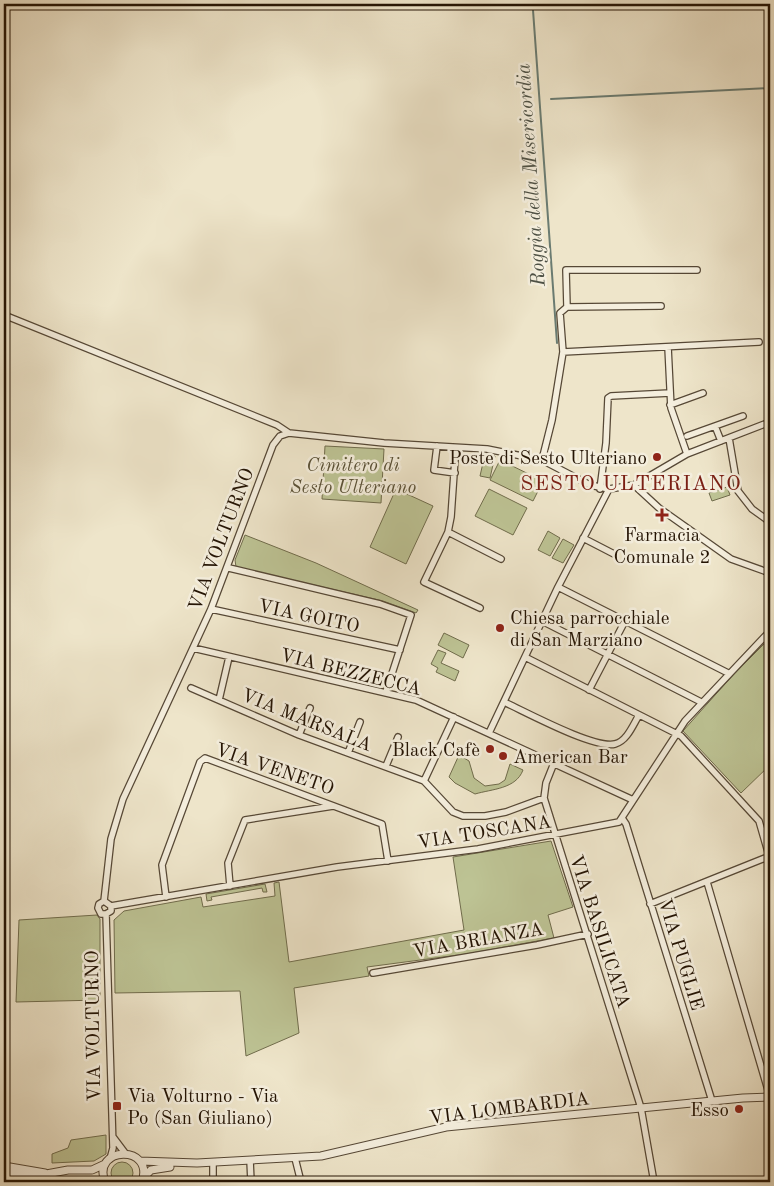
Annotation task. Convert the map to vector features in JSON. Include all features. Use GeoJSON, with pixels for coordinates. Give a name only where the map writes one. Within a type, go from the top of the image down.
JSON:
{"type":"FeatureCollection","features":[{"type":"Feature","properties":{"kind":"street"},"geometry":{"type":"LineString","coordinates":[[567,307],[566,270],[697,270]]}},
{"type":"Feature","properties":{"kind":"street"},"geometry":{"type":"LineString","coordinates":[[542,460],[552,420],[564,352],[560,311],[567,307],[661,306]]}},
{"type":"Feature","properties":{"kind":"street"},"geometry":{"type":"LineString","coordinates":[[4,315],[277,425],[289,433],[487,449],[542,460],[572,477],[600,489],[634,485],[687,454],[770,422]]}},
{"type":"Feature","properties":{"kind":"street"},"geometry":{"type":"LineString","coordinates":[[564,352],[759,342]]}},
{"type":"Feature","properties":{"kind":"street"},"geometry":{"type":"LineString","coordinates":[[668,347],[670,405],[687,454]]}},
{"type":"Feature","properties":{"kind":"street"},"geometry":{"type":"LineString","coordinates":[[600,489],[606,443],[608,398],[611,396],[670,393]]}},
{"type":"Feature","properties":{"kind":"street"},"geometry":{"type":"LineString","coordinates":[[670,405],[703,393]]}},
{"type":"Feature","properties":{"kind":"street"},"geometry":{"type":"LineString","coordinates":[[687,436],[743,416]]}},
{"type":"Feature","properties":{"kind":"street"},"geometry":{"type":"LineString","coordinates":[[715,426],[721,441]]}},
{"type":"Feature","properties":{"kind":"street","name":"VIA VOLTURNO"},"geometry":{"type":"LineString","coordinates":[[104,1180],[113,1148],[106,914],[101,914],[98,908],[99,904],[104,900],[111,839],[123,799],[228,568],[273,446],[280,436],[289,433]]}},
{"type":"Feature","properties":{"kind":"street"},"geometry":{"type":"LineString","coordinates":[[729,438],[738,491],[752,509],[770,522]]}},
{"type":"Feature","properties":{"kind":"street"},"geometry":{"type":"LineString","coordinates":[[437,446],[434,470],[454,473]]}},
{"type":"Feature","properties":{"kind":"street"},"geometry":{"type":"LineString","coordinates":[[455,459],[452,517],[448,532],[424,582],[480,608]]}},
{"type":"Feature","properties":{"kind":"street"},"geometry":{"type":"LineString","coordinates":[[634,485],[659,508],[731,559],[770,572]]}},
{"type":"Feature","properties":{"kind":"street"},"geometry":{"type":"LineString","coordinates":[[489,733],[558,586],[610,489]]}},
{"type":"Feature","properties":{"kind":"street"},"geometry":{"type":"LineString","coordinates":[[448,532],[501,559]]}},
{"type":"Feature","properties":{"kind":"street"},"geometry":{"type":"LineString","coordinates":[[583,538],[614,554]]}},
{"type":"Feature","properties":{"kind":"street"},"geometry":{"type":"LineString","coordinates":[[228,568],[380,604],[411,615],[386,692]]}},
{"type":"Feature","properties":{"kind":"street"},"geometry":{"type":"LineString","coordinates":[[558,586],[728,673]]}},
{"type":"Feature","properties":{"kind":"street","name":"VIA GOITO"},"geometry":{"type":"LineString","coordinates":[[211,609],[400,650]]}},
{"type":"Feature","properties":{"kind":"street"},"geometry":{"type":"LineString","coordinates":[[542,621],[701,702]]}},
{"type":"Feature","properties":{"kind":"street"},"geometry":{"type":"LineString","coordinates":[[589,690],[625,621]]}},
{"type":"Feature","properties":{"kind":"street"},"geometry":{"type":"LineString","coordinates":[[622,818],[675,733],[728,673],[770,631]]}},
{"type":"Feature","properties":{"kind":"street","name":"VIA BEZZECCA"},"geometry":{"type":"LineString","coordinates":[[193,648],[416,700],[633,800]]}},
{"type":"Feature","properties":{"kind":"street","name":"VIA MARSALA"},"geometry":{"type":"LineString","coordinates":[[219,700],[229,657]]}},
{"type":"Feature","properties":{"kind":"street"},"geometry":{"type":"LineString","coordinates":[[525,657],[675,733],[691,747],[760,821],[770,857],[650,904]]}},
{"type":"Feature","properties":{"kind":"street","name":"VIA MARSALA"},"geometry":{"type":"LineString","coordinates":[[191,688],[300,735],[424,781],[453,812],[463,816],[485,816],[506,812],[544,798]]}},
{"type":"Feature","properties":{"kind":"street"},"geometry":{"type":"LineString","coordinates":[[504,702],[596,744],[615,744],[626,737],[639,715]]}},
{"type":"Feature","properties":{"kind":"street"},"geometry":{"type":"LineString","coordinates":[[300,735],[310,708]]}},
{"type":"Feature","properties":{"kind":"street"},"geometry":{"type":"LineString","coordinates":[[424,781],[454,717]]}},
{"type":"Feature","properties":{"kind":"street"},"geometry":{"type":"LineString","coordinates":[[348,753],[360,722]]}},
{"type":"Feature","properties":{"kind":"street"},"geometry":{"type":"LineString","coordinates":[[386,766],[398,737]]}},
{"type":"Feature","properties":{"kind":"street","name":"VIA VENETO"},"geometry":{"type":"LineString","coordinates":[[166,897],[162,864],[202,759],[334,805],[382,824],[388,861]]}},
{"type":"Feature","properties":{"kind":"street"},"geometry":{"type":"LineString","coordinates":[[544,798],[554,763]]}},
{"type":"Feature","properties":{"kind":"street","name":"VIA BASILICATA"},"geometry":{"type":"LineString","coordinates":[[544,798],[641,1108],[654,1181]]}},
{"type":"Feature","properties":{"kind":"street"},"geometry":{"type":"LineString","coordinates":[[230,886],[228,862],[245,820],[334,805]]}},
{"type":"Feature","properties":{"kind":"street","name":"VIA TOSCANA"},"geometry":{"type":"LineString","coordinates":[[111,906],[388,861],[478,849],[619,822],[622,818]]}},
{"type":"Feature","properties":{"kind":"street","name":"VIA PUGLIE"},"geometry":{"type":"LineString","coordinates":[[622,818],[625,820],[712,1101]]}},
{"type":"Feature","properties":{"kind":"street"},"geometry":{"type":"LineString","coordinates":[[706,882],[770,1097]]}},
{"type":"Feature","properties":{"kind":"street"},"geometry":{"type":"LineString","coordinates":[[104,900],[109,902],[111,906],[111,910],[106,914]]}},
{"type":"Feature","properties":{"kind":"street","name":"VIA BRIANZA"},"geometry":{"type":"LineString","coordinates":[[373,973],[537,945],[588,934]]}},
{"type":"Feature","properties":{"kind":"street","name":"VIA LOMBARDIA"},"geometry":{"type":"LineString","coordinates":[[142,1180],[148,1172],[157,1168],[213,1162],[340,1154],[446,1127],[770,1097]]}},
{"type":"Feature","properties":{"kind":"street"},"geometry":{"type":"LineString","coordinates":[[112,1136],[125,1153],[140,1161],[143,1169],[142,1180]]}},
{"type":"Feature","properties":{"kind":"street"},"geometry":{"type":"LineString","coordinates":[[4,1166],[45,1173],[92,1170],[125,1153]]}},
{"type":"Feature","properties":{"kind":"street"},"geometry":{"type":"LineString","coordinates":[[295,1158],[301,1182]]}},
{"type":"Feature","properties":{"kind":"street"},"geometry":{"type":"LineString","coordinates":[[250,1160],[251,1182]]}},
{"type":"Feature","properties":{"kind":"street","name":"VIA LOMBARDIA"},"geometry":{"type":"LineString","coordinates":[[140,1161],[193,1164]]}},
{"type":"Feature","properties":{"kind":"street"},"geometry":{"type":"LineString","coordinates":[[213,1162],[213,1182]]}},
{"type":"Feature","properties":{"kind":"street"},"geometry":{"type":"LineString","coordinates":[[92,1170],[104,1180]]}},
{"type":"Feature","properties":{"kind":"street"},"geometry":{"type":"LineString","coordinates":[[4,1174],[17,1174],[25,1177],[45,1173]]}},
{"type":"Feature","properties":{"kind":"street"},"geometry":{"type":"LineString","coordinates":[[17,1174],[24,1182]]}},
{"type":"Feature","properties":{"kind":"street"},"geometry":{"type":"LineString","coordinates":[[30,1182],[37,1176]]}},
{"type":"Feature","properties":{"kind":"street"},"geometry":{"type":"LineString","coordinates":[[643,1182],[654,1181]]}},
{"type":"Feature","properties":{"kind":"green space","name":"Cimitero di Sesto Ulteriano"},"geometry":{"type":"Polygon","coordinates":[[[325,446],[384,449],[381,503],[322,499],[325,446]]]}},
{"type":"Feature","properties":{"kind":"green space"},"geometry":{"type":"Polygon","coordinates":[[[485,454],[495,456],[490,478],[480,476],[485,454]]]}},
{"type":"Feature","properties":{"kind":"green space"},"geometry":{"type":"Polygon","coordinates":[[[500,460],[543,481],[533,501],[490,480],[500,460]]]}},
{"type":"Feature","properties":{"kind":"green space"},"geometry":{"type":"Polygon","coordinates":[[[727,487],[730,495],[712,501],[709,493],[727,487]]]}},
{"type":"Feature","properties":{"kind":"green space"},"geometry":{"type":"Polygon","coordinates":[[[396,489],[433,506],[406,564],[370,547],[396,489]]]}},
{"type":"Feature","properties":{"kind":"green space"},"geometry":{"type":"Polygon","coordinates":[[[489,489],[527,508],[513,535],[475,516],[489,489]]]}},
{"type":"Feature","properties":{"kind":"green space"},"geometry":{"type":"Polygon","coordinates":[[[548,531],[560,538],[550,556],[538,550],[548,531]]]}},
{"type":"Feature","properties":{"kind":"green space"},"geometry":{"type":"Polygon","coordinates":[[[245,535],[316,563],[418,610],[416,613],[383,601],[236,567],[235,560],[245,535]]]}},
{"type":"Feature","properties":{"kind":"green space"},"geometry":{"type":"Polygon","coordinates":[[[563,539],[574,545],[563,563],[552,558],[563,539]]]}},
{"type":"Feature","properties":{"kind":"green space"},"geometry":{"type":"Polygon","coordinates":[[[444,633],[469,645],[463,658],[438,645],[444,633]]]}},
{"type":"Feature","properties":{"kind":"green space"},"geometry":{"type":"Polygon","coordinates":[[[770,638],[770,765],[741,793],[683,731],[733,675],[770,638]]]}},
{"type":"Feature","properties":{"kind":"green space"},"geometry":{"type":"Polygon","coordinates":[[[438,650],[446,653],[441,663],[459,671],[455,681],[436,672],[438,668],[431,664],[438,650]]]}},
{"type":"Feature","properties":{"kind":"green space"},"geometry":{"type":"Polygon","coordinates":[[[459,755],[469,761],[474,778],[485,786],[499,784],[505,780],[510,764],[523,770],[520,776],[509,785],[475,794],[455,783],[449,777],[459,755]]]}},
{"type":"Feature","properties":{"kind":"green space"},"geometry":{"type":"Polygon","coordinates":[[[551,841],[573,907],[548,915],[554,938],[466,954],[367,967],[369,976],[294,988],[299,1033],[246,1056],[240,991],[115,993],[114,920],[124,911],[201,897],[203,907],[275,896],[274,883],[279,882],[289,962],[464,930],[453,857],[551,841]]]}},
{"type":"Feature","properties":{"kind":"green space"},"geometry":{"type":"Polygon","coordinates":[[[265,884],[267,892],[263,892],[262,888],[211,897],[212,900],[207,901],[206,894],[265,884]]]}},
{"type":"Feature","properties":{"kind":"green space"},"geometry":{"type":"Polygon","coordinates":[[[97,915],[100,919],[100,1000],[16,1002],[19,920],[97,915]]]}},
{"type":"Feature","properties":{"kind":"green space"},"geometry":{"type":"Polygon","coordinates":[[[106,1135],[106,1154],[94,1161],[52,1163],[52,1154],[68,1148],[71,1140],[106,1135]]]}},
{"type":"Feature","properties":{"kind":"green space"},"geometry":{"type":"Polygon","coordinates":[[[122,1162],[132,1169],[133,1173],[126,1183],[122,1184],[112,1177],[111,1173],[118,1163],[122,1162]]]}},
{"type":"Feature","properties":{"kind":"waterway","name":"Roggia della Misericordia"},"geometry":{"type":"LineString","coordinates":[[530,4],[533,10],[557,343]]}},
{"type":"Feature","properties":{"kind":"waterway"},"geometry":{"type":"LineString","coordinates":[[551,99],[770,88]]}},
{"type":"Feature","properties":{"kind":"place","name":"Poste di Sesto Ulteriano"},"geometry":{"type":"Point","coordinates":[657,457]}},
{"type":"Feature","properties":{"kind":"place","name":"Farmacia Comunale 2"},"geometry":{"type":"Point","coordinates":[662,515]}},
{"type":"Feature","properties":{"kind":"place","name":"Chiesa parrocchiale di San Marziano"},"geometry":{"type":"Point","coordinates":[500,628]}},
{"type":"Feature","properties":{"kind":"place","name":"Black Cafè"},"geometry":{"type":"Point","coordinates":[490,749]}},
{"type":"Feature","properties":{"kind":"place","name":"American Bar"},"geometry":{"type":"Point","coordinates":[503,756]}},
{"type":"Feature","properties":{"kind":"place","name":"Via Volturno - Via Po (San Giuliano)"},"geometry":{"type":"Point","coordinates":[117,1106]}},
{"type":"Feature","properties":{"kind":"place","name":"Esso"},"geometry":{"type":"Point","coordinates":[739,1109]}},
{"type":"Feature","properties":{"kind":"district","name":"SESTO ULTERIANO"},"geometry":{"type":"Point","coordinates":[631,483]}}]}
